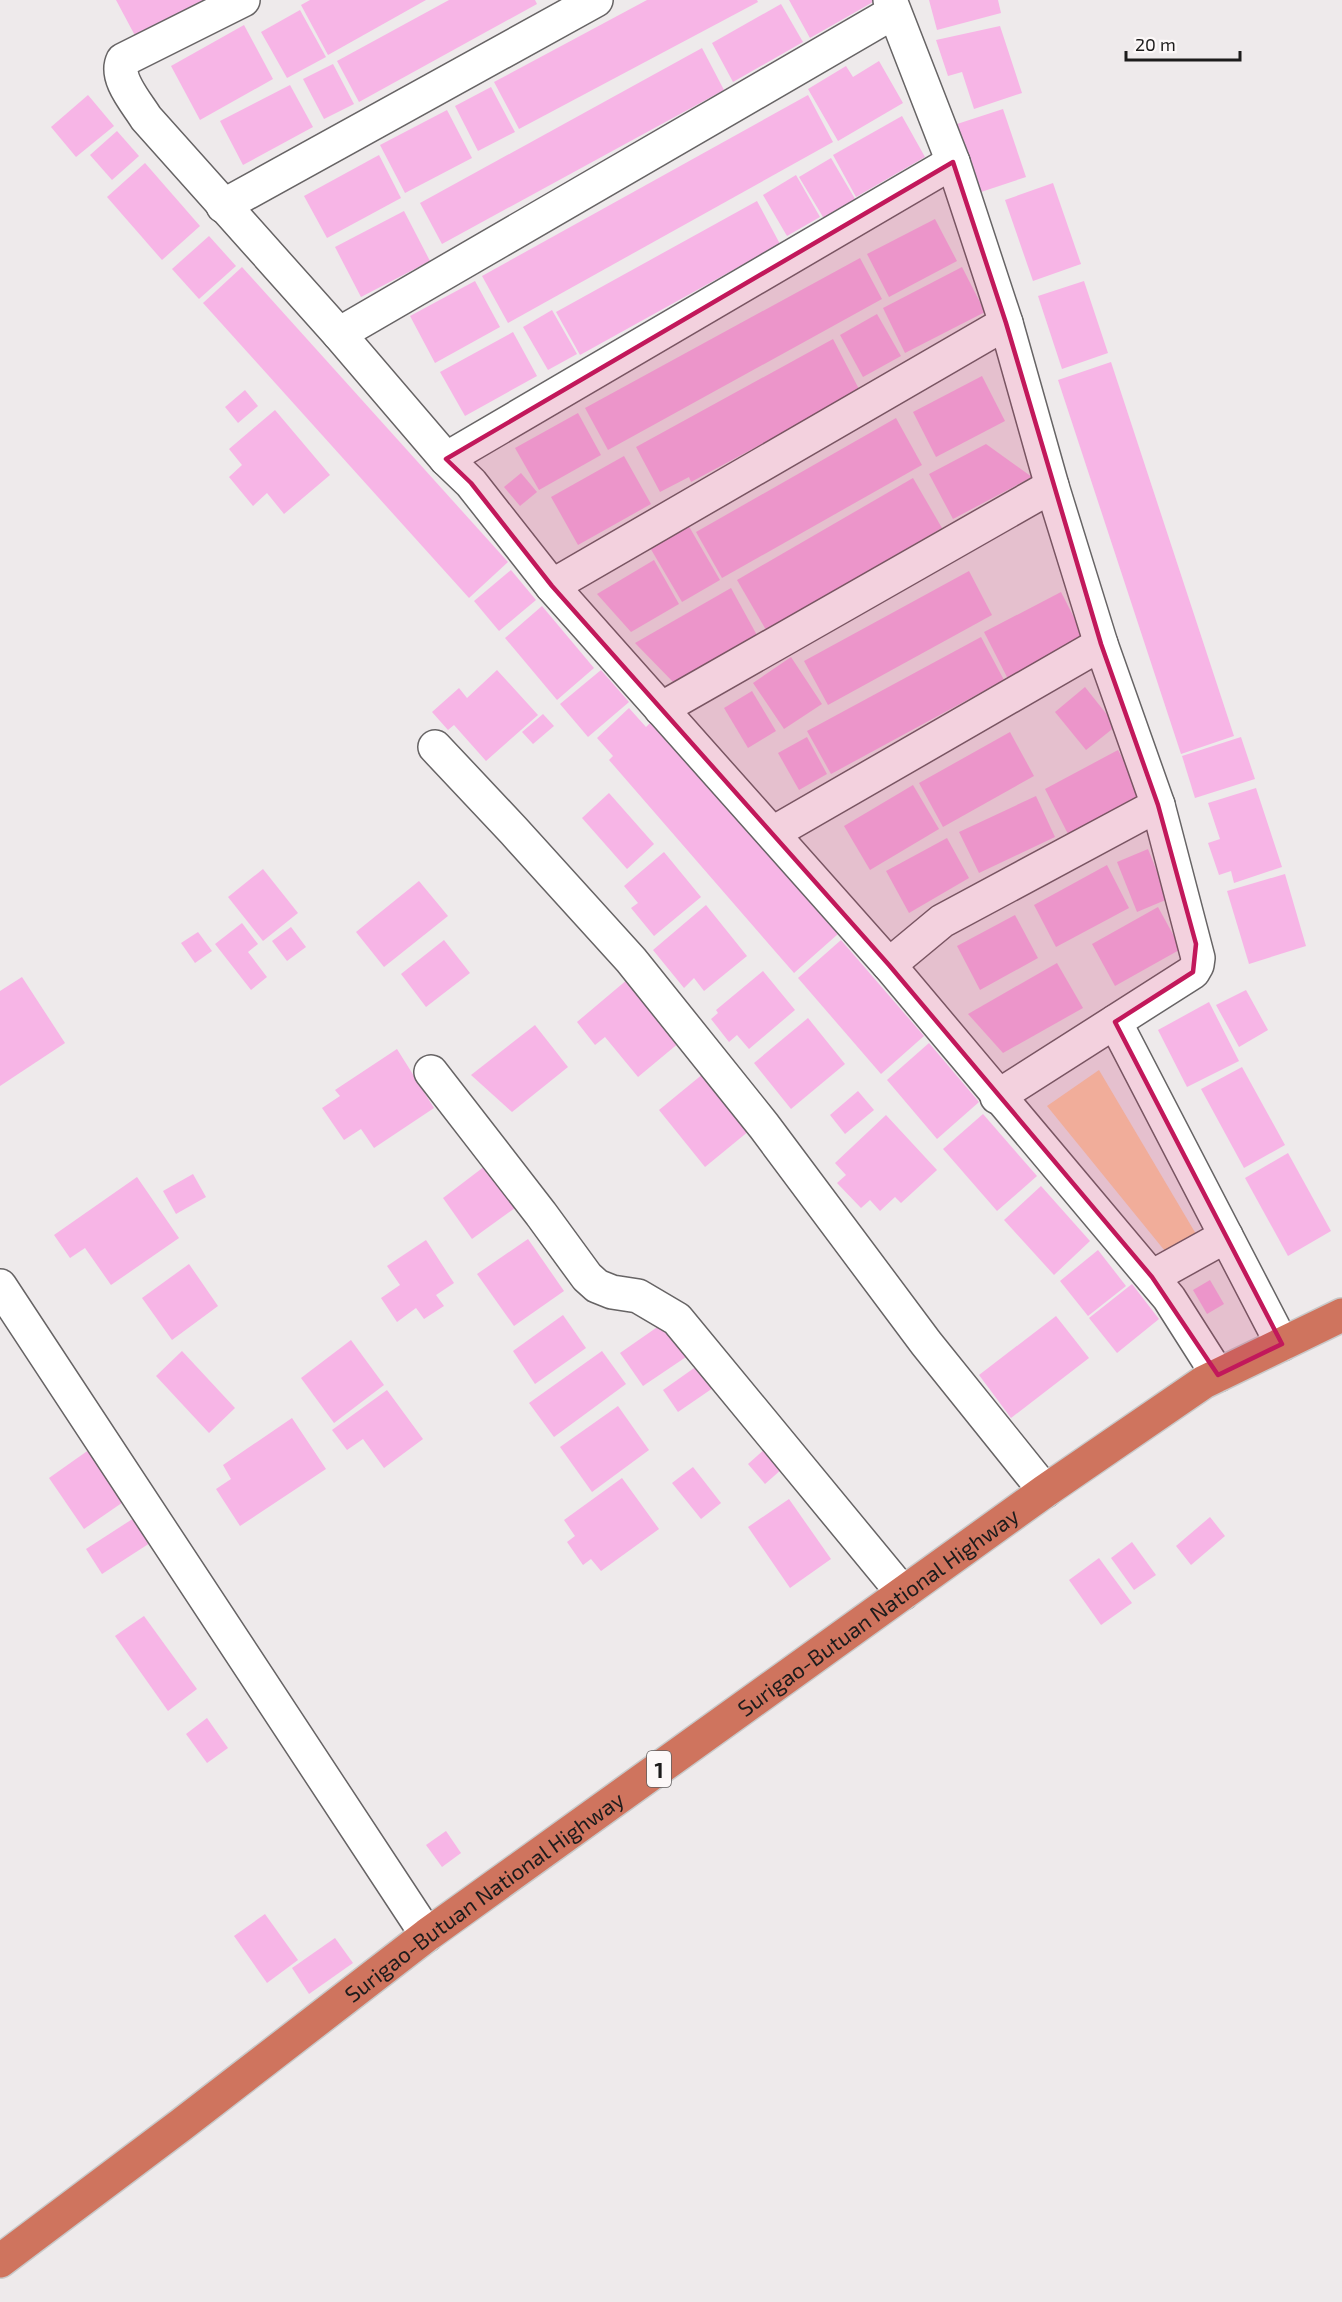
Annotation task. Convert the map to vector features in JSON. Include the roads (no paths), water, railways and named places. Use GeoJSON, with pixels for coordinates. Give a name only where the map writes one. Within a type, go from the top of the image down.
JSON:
{"type":"FeatureCollection","features":[{"type":"Feature","properties":{"kind":"highway","name":"Surigao-Butuan National Highway"},"geometry":{"type":"LineString","coordinates":[[0,2261],[182,2125],[427,1935],[1045,1491],[1204,1382],[1342,1316]]}},
{"type":"Feature","properties":{"kind":"street"},"geometry":{"type":"LineString","coordinates":[[243,0],[123,60],[120,66],[122,79],[146,118],[339,334],[446,459],[471,483],[552,586],[889,965],[1152,1277],[1177,1310],[1218,1375]]}},
{"type":"Feature","properties":{"kind":"street"},"geometry":{"type":"LineString","coordinates":[[223,206],[596,0]]}},
{"type":"Feature","properties":{"kind":"street"},"geometry":{"type":"LineString","coordinates":[[339,334],[892,6],[953,162],[1006,323],[1052,486],[1101,644],[1158,805],[1196,944],[1197,965],[1193,972],[998,1096]]}},
{"type":"Feature","properties":{"kind":"street"},"geometry":{"type":"LineString","coordinates":[[446,459],[953,162]]}},
{"type":"Feature","properties":{"kind":"street"},"geometry":{"type":"LineString","coordinates":[[552,586],[1006,323]]}},
{"type":"Feature","properties":{"kind":"street"},"geometry":{"type":"LineString","coordinates":[[661,709],[1052,486]]}},
{"type":"Feature","properties":{"kind":"street"},"geometry":{"type":"LineString","coordinates":[[773,833],[1101,644]]}},
{"type":"Feature","properties":{"kind":"street"},"geometry":{"type":"LineString","coordinates":[[435,747],[631,960],[764,1126],[926,1343],[1045,1491]]}},
{"type":"Feature","properties":{"kind":"street"},"geometry":{"type":"LineString","coordinates":[[889,965],[942,921],[1158,805]]}},
{"type":"Feature","properties":{"kind":"street"},"geometry":{"type":"LineString","coordinates":[[1114,1022],[1282,1344]]}},
{"type":"Feature","properties":{"kind":"street"},"geometry":{"type":"LineString","coordinates":[[432,1072],[542,1214],[587,1277],[597,1286],[612,1292],[638,1296],[677,1319],[903,1593]]}},
{"type":"Feature","properties":{"kind":"street"},"geometry":{"type":"LineString","coordinates":[[1152,1277],[1226,1236]]}},
{"type":"Feature","properties":{"kind":"street"},"geometry":{"type":"LineString","coordinates":[[0,1286],[427,1935]]}}]}
